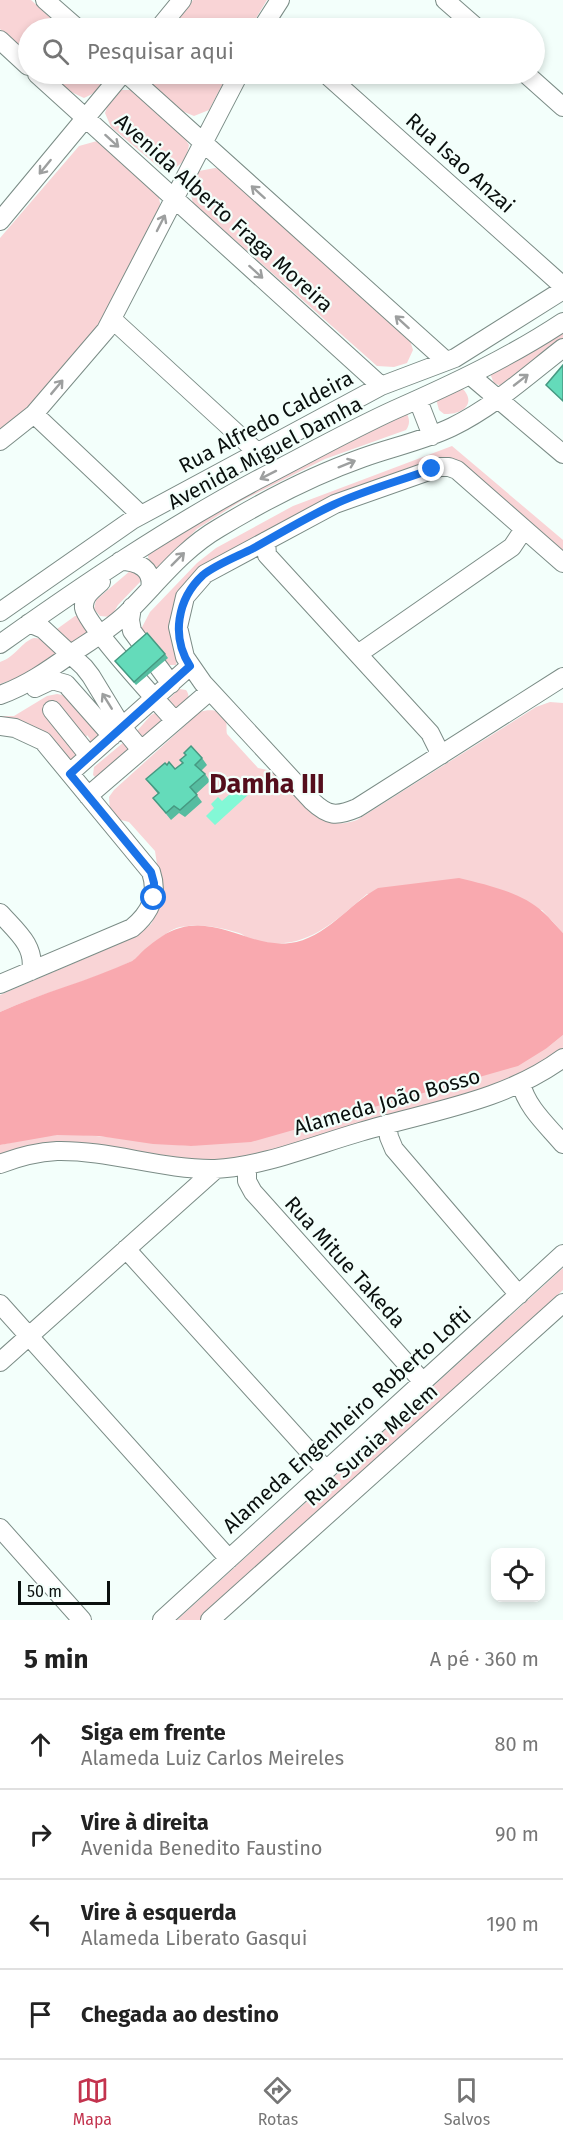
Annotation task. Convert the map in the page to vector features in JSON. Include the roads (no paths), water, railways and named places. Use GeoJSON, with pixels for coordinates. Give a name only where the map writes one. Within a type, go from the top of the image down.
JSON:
{"type":"FeatureCollection","features":[{"type":"Feature","properties":{"kind":"street"},"geometry":{"type":"LineString","coordinates":[[45,0],[66,18]]}},
{"type":"Feature","properties":{"kind":"street"},"geometry":{"type":"LineString","coordinates":[[167,18],[182,0]]}},
{"type":"Feature","properties":{"kind":"street"},"geometry":{"type":"LineString","coordinates":[[272,18],[280,0]]}},
{"type":"Feature","properties":{"kind":"street"},"geometry":{"type":"LineString","coordinates":[[445,0],[466,18]]}},
{"type":"Feature","properties":{"kind":"street"},"geometry":{"type":"LineString","coordinates":[[0,40],[18,57]]}},
{"type":"Feature","properties":{"kind":"street","name":"Avenida Alberto Fraga Moreira"},"geometry":{"type":"LineString","coordinates":[[48,84],[381,386]]}},
{"type":"Feature","properties":{"kind":"street"},"geometry":{"type":"LineString","coordinates":[[0,221],[114,84]]}},
{"type":"Feature","properties":{"kind":"street","name":"Avenida Alberto Fraga Moreira"},"geometry":{"type":"LineString","coordinates":[[138,84],[446,361]]}},
{"type":"Feature","properties":{"kind":"street"},"geometry":{"type":"LineString","coordinates":[[0,441],[34,414],[106,330],[234,84]]}},
{"type":"Feature","properties":{"kind":"street","name":"Rua Isao Anzai"},"geometry":{"type":"LineString","coordinates":[[337,84],[563,288]]}},
{"type":"Feature","properties":{"kind":"street"},"geometry":{"type":"LineString","coordinates":[[537,84],[563,107]]}},
{"type":"Feature","properties":{"kind":"street","name":"Rua Alfredo Caldeira"},"geometry":{"type":"LineString","coordinates":[[3,603],[141,515],[381,386],[446,361],[525,315],[563,288]]}},
{"type":"Feature","properties":{"kind":"street"},"geometry":{"type":"LineString","coordinates":[[112,319],[257,452]]}},
{"type":"Feature","properties":{"kind":"street","name":"Avenida Miguel Damha"},"geometry":{"type":"LineString","coordinates":[[0,644],[119,562],[176,526],[255,481],[393,411],[471,376],[530,344],[563,322]]}},
{"type":"Feature","properties":{"kind":"street"},"geometry":{"type":"LineString","coordinates":[[0,695],[29,683],[101,634],[132,607],[189,549],[219,528],[339,467],[432,436],[481,411],[563,348]]}},
{"type":"Feature","properties":{"kind":"street"},"geometry":{"type":"LineString","coordinates":[[471,376],[563,454]]}},
{"type":"Feature","properties":{"kind":"street"},"geometry":{"type":"LineString","coordinates":[[418,400],[432,436]]}},
{"type":"Feature","properties":{"kind":"street"},"geometry":{"type":"LineString","coordinates":[[34,414],[141,515]]}},
{"type":"Feature","properties":{"kind":"street"},"geometry":{"type":"LineString","coordinates":[[561,683],[357,808],[343,814],[331,814],[312,801],[210,691],[187,662],[178,627],[185,597],[204,574],[335,504],[432,469],[449,467],[457,470],[563,563]]}},
{"type":"Feature","properties":{"kind":"street"},"geometry":{"type":"LineString","coordinates":[[358,654],[512,547],[524,529]]}},
{"type":"Feature","properties":{"kind":"street"},"geometry":{"type":"LineString","coordinates":[[266,541],[267,555],[430,733],[441,755]]}},
{"type":"Feature","properties":{"kind":"street"},"geometry":{"type":"LineString","coordinates":[[150,589],[150,575],[144,567],[129,561],[119,562],[87,595],[86,615],[175,721]]}},
{"type":"Feature","properties":{"kind":"street"},"geometry":{"type":"LineString","coordinates":[[132,607],[130,620],[134,636],[171,684]]}},
{"type":"Feature","properties":{"kind":"street"},"geometry":{"type":"LineString","coordinates":[[29,623],[44,629],[91,676],[117,732]]}},
{"type":"Feature","properties":{"kind":"street"},"geometry":{"type":"LineString","coordinates":[[70,774],[171,684],[187,662]]}},
{"type":"Feature","properties":{"kind":"street"},"geometry":{"type":"LineString","coordinates":[[0,701],[7,701],[52,680],[58,681],[66,684],[117,732],[141,750]]}},
{"type":"Feature","properties":{"kind":"street"},"geometry":{"type":"LineString","coordinates":[[88,796],[210,691]]}},
{"type":"Feature","properties":{"kind":"street"},"geometry":{"type":"LineString","coordinates":[[52,710],[89,756]]}},
{"type":"Feature","properties":{"kind":"street"},"geometry":{"type":"LineString","coordinates":[[0,726],[15,728],[43,741],[151,872],[154,883],[154,898],[150,909],[132,928],[0,984]]}},
{"type":"Feature","properties":{"kind":"street"},"geometry":{"type":"LineString","coordinates":[[0,913],[28,945],[32,962],[31,971]]}},
{"type":"Feature","properties":{"kind":"street","name":"Alameda João Bosso"},"geometry":{"type":"LineString","coordinates":[[0,1164],[18,1157],[56,1151],[86,1152],[172,1166],[216,1168],[247,1166],[387,1124],[486,1098],[521,1083],[563,1058]]}},
{"type":"Feature","properties":{"kind":"street"},"geometry":{"type":"LineString","coordinates":[[521,1083],[528,1102],[563,1144]]}},
{"type":"Feature","properties":{"kind":"street"},"geometry":{"type":"LineString","coordinates":[[387,1124],[394,1149],[519,1295]]}},
{"type":"Feature","properties":{"kind":"street","name":"Rua Mitue Takeda"},"geometry":{"type":"LineString","coordinates":[[247,1166],[247,1181],[253,1192],[423,1382]]}},
{"type":"Feature","properties":{"kind":"street"},"geometry":{"type":"LineString","coordinates":[[0,1362],[216,1168]]}},
{"type":"Feature","properties":{"kind":"street"},"geometry":{"type":"LineString","coordinates":[[126,1250],[326,1470]]}},
{"type":"Feature","properties":{"kind":"street","name":"Alameda Engenheiro Roberto Lofti"},"geometry":{"type":"LineString","coordinates":[[162,1620],[563,1254]]}},
{"type":"Feature","properties":{"kind":"street","name":"Rua Suraia Melem"},"geometry":{"type":"LineString","coordinates":[[210,1620],[563,1303]]}},
{"type":"Feature","properties":{"kind":"street"},"geometry":{"type":"LineString","coordinates":[[0,1304],[229,1559]]}},
{"type":"Feature","properties":{"kind":"street"},"geometry":{"type":"LineString","coordinates":[[0,1528],[82,1620]]}},
{"type":"Feature","properties":{"kind":"district","name":"Damha III"},"geometry":{"type":"Point","coordinates":[267,784]}}]}
